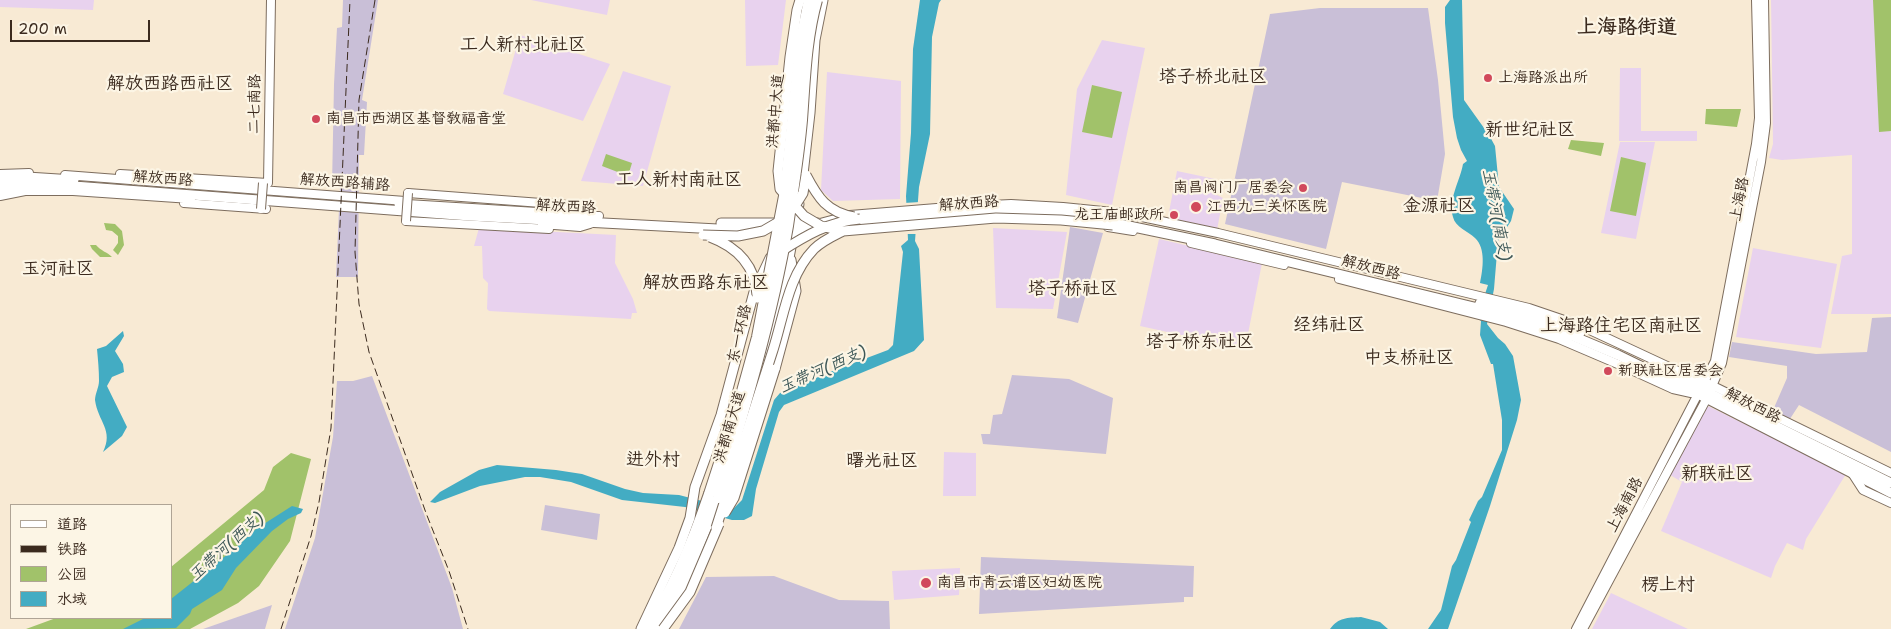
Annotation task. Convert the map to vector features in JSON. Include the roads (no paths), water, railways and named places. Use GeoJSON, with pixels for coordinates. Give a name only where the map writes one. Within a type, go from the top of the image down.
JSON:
{"type":"FeatureCollection","features":[{"type":"Feature","properties":{"kind":"highway","name":"东一环路"},"geometry":{"type":"LineString","coordinates":[[644,629],[662,605],[679,571],[701,518],[736,411],[756,338],[785,191],[800,44],[808,0]]}},
{"type":"Feature","properties":{"kind":"highway","name":"东一环路"},"geometry":{"type":"LineString","coordinates":[[658,629],[690,570],[709,523],[737,437],[761,350],[787,228],[801,132],[808,44],[812,18],[818,0]]}},
{"type":"Feature","properties":{"kind":"main road","name":"二七南路"},"geometry":{"type":"LineString","coordinates":[[265,183],[266,0]]}},
{"type":"Feature","properties":{"kind":"main road","name":"二七南路"},"geometry":{"type":"LineString","coordinates":[[264,209],[271,0]]}},
{"type":"Feature","properties":{"kind":"main road","name":"洪都中大道"},"geometry":{"type":"LineString","coordinates":[[775,228],[785,168],[801,0]]}},
{"type":"Feature","properties":{"kind":"main road"},"geometry":{"type":"LineString","coordinates":[[801,0],[790,56],[778,171],[780,189],[804,216],[821,226],[843,231],[996,218],[1061,220],[1165,232]]}},
{"type":"Feature","properties":{"kind":"main road"},"geometry":{"type":"LineString","coordinates":[[624,224],[636,230],[738,236],[763,231],[784,219],[797,205],[803,193],[806,175],[818,36],[824,0]]}},
{"type":"Feature","properties":{"kind":"main road"},"geometry":{"type":"LineString","coordinates":[[796,228],[810,113],[815,40],[824,0]]}},
{"type":"Feature","properties":{"kind":"main road","name":"上海路"},"geometry":{"type":"LineString","coordinates":[[1706,390],[1715,361],[1756,144],[1759,118],[1756,0]]}},
{"type":"Feature","properties":{"kind":"main road","name":"上海路"},"geometry":{"type":"LineString","coordinates":[[1706,390],[1722,363],[1761,162],[1766,123],[1764,0]]}},
{"type":"Feature","properties":{"kind":"main road","name":"解放西路辅路"},"geometry":{"type":"LineString","coordinates":[[0,174],[27,173],[89,176],[599,219]]}},
{"type":"Feature","properties":{"kind":"main road"},"geometry":{"type":"LineString","coordinates":[[25,191],[40,182],[27,173]]}},
{"type":"Feature","properties":{"kind":"main road","name":"解放西路辅路"},"geometry":{"type":"LineString","coordinates":[[89,176],[107,173],[265,183]]}},
{"type":"Feature","properties":{"kind":"main road"},"geometry":{"type":"LineString","coordinates":[[52,182],[65,175]]}},
{"type":"Feature","properties":{"kind":"main road"},"geometry":{"type":"LineString","coordinates":[[806,175],[814,191],[825,204],[841,215],[860,218]]}},
{"type":"Feature","properties":{"kind":"main road","name":"解放西路"},"geometry":{"type":"LineString","coordinates":[[0,181],[27,177],[40,182]]}},
{"type":"Feature","properties":{"kind":"main road"},"geometry":{"type":"LineString","coordinates":[[52,182],[67,191]]}},
{"type":"Feature","properties":{"kind":"main road","name":"解放西路"},"geometry":{"type":"LineString","coordinates":[[0,188],[52,182],[599,219],[717,223],[775,228]]}},
{"type":"Feature","properties":{"kind":"main road","name":"解放西路辅路"},"geometry":{"type":"LineString","coordinates":[[0,196],[25,191],[93,192],[580,227],[599,219]]}},
{"type":"Feature","properties":{"kind":"main road","name":"解放西路辅路"},"geometry":{"type":"LineString","coordinates":[[93,192],[108,197],[264,209]]}},
{"type":"Feature","properties":{"kind":"main road"},"geometry":{"type":"LineString","coordinates":[[408,193],[568,205],[599,219],[580,231],[406,221],[408,193]]}},
{"type":"Feature","properties":{"kind":"main road"},"geometry":{"type":"LineString","coordinates":[[930,218],[1011,204],[1123,212],[1502,311],[1529,308],[1579,325],[1682,373],[1706,390],[1891,473]]}},
{"type":"Feature","properties":{"kind":"main road","name":"解放西路"},"geometry":{"type":"LineString","coordinates":[[599,219],[624,224],[796,228],[1024,210],[1061,211],[1128,219],[1166,226],[1502,311],[1575,337],[1706,390],[1891,482]]}},
{"type":"Feature","properties":{"kind":"main road"},"geometry":{"type":"LineString","coordinates":[[693,518],[724,422],[757,298],[772,262],[780,252],[827,226],[849,220],[942,211],[980,212]]}},
{"type":"Feature","properties":{"kind":"main road","name":"解放西路"},"geometry":{"type":"LineString","coordinates":[[930,218],[1062,216],[1115,222],[1474,304]]}},
{"type":"Feature","properties":{"kind":"main road"},"geometry":{"type":"LineString","coordinates":[[930,218],[1095,225],[1125,230],[1324,275],[1474,304]]}},
{"type":"Feature","properties":{"kind":"main road","name":"洪都南大道"},"geometry":{"type":"LineString","coordinates":[[644,629],[681,562],[693,518],[704,492],[732,410],[754,337],[775,228]]}},
{"type":"Feature","properties":{"kind":"main road","name":"洪都南大道"},"geometry":{"type":"LineString","coordinates":[[715,527],[753,401],[796,228]]}},
{"type":"Feature","properties":{"kind":"main road"},"geometry":{"type":"LineString","coordinates":[[663,629],[690,592],[715,527],[775,345],[788,296],[802,266],[814,249],[825,240],[843,231]]}},
{"type":"Feature","properties":{"kind":"main road"},"geometry":{"type":"LineString","coordinates":[[703,235],[728,245],[747,262],[757,286],[757,298]]}},
{"type":"Feature","properties":{"kind":"main road"},"geometry":{"type":"LineString","coordinates":[[715,527],[734,498],[776,369],[796,291],[790,253]]}},
{"type":"Feature","properties":{"kind":"main road"},"geometry":{"type":"LineString","coordinates":[[693,518],[695,487],[721,415],[754,292],[770,257]]}},
{"type":"Feature","properties":{"kind":"main road","name":"解放西路"},"geometry":{"type":"LineString","coordinates":[[1706,390],[1852,473],[1891,492]]}},
{"type":"Feature","properties":{"kind":"main road","name":"上海南路"},"geometry":{"type":"LineString","coordinates":[[1576,629],[1706,390]]}},
{"type":"Feature","properties":{"kind":"main road","name":"上海南路"},"geometry":{"type":"LineString","coordinates":[[1583,629],[1706,390]]}},
{"type":"Feature","properties":{"kind":"main road"},"geometry":{"type":"LineString","coordinates":[[1852,473],[1863,490],[1891,504]]}},
{"type":"Feature","properties":{"kind":"water"},"geometry":{"type":"Polygon","coordinates":[[[920,0],[941,0],[932,37],[930,134],[919,187],[915,241],[919,249],[924,340],[914,351],[784,405],[779,412],[756,489],[752,516],[744,520],[732,520],[685,507],[622,500],[571,482],[540,477],[525,477],[480,486],[435,503],[430,502],[440,492],[479,470],[497,465],[582,474],[625,489],[643,493],[679,495],[733,509],[742,500],[774,400],[780,393],[888,350],[893,345],[903,252],[901,246],[908,240],[906,196],[911,133],[913,49],[920,0]]]}},
{"type":"Feature","properties":{"kind":"water","name":"玉带河(南支)"},"geometry":{"type":"Polygon","coordinates":[[[1450,0],[1462,0],[1464,100],[1495,146],[1499,187],[1514,209],[1511,221],[1498,241],[1494,289],[1487,324],[1513,356],[1521,400],[1517,420],[1490,506],[1448,629],[1428,629],[1441,610],[1452,566],[1471,522],[1469,520],[1478,501],[1482,497],[1502,450],[1502,420],[1493,364],[1491,364],[1480,335],[1481,321],[1477,318],[1488,285],[1480,283],[1483,265],[1481,247],[1475,238],[1456,224],[1452,210],[1453,197],[1463,164],[1467,161],[1457,138],[1453,117],[1445,23],[1445,7],[1450,0]]]}},
{"type":"Feature","properties":{"kind":"water"},"geometry":{"type":"Polygon","coordinates":[[[123,331],[124,336],[115,351],[123,364],[124,372],[112,377],[107,386],[127,427],[122,436],[103,452],[107,438],[95,400],[99,381],[97,349],[106,346],[123,331]]]}},
{"type":"Feature","properties":{"kind":"water"},"geometry":{"type":"Polygon","coordinates":[[[292,506],[303,509],[301,513],[288,519],[272,531],[236,568],[222,590],[192,609],[190,614],[176,628],[123,629],[143,619],[172,619],[172,598],[233,550],[256,529],[292,506]]]}},
{"type":"Feature","properties":{"kind":"water"},"geometry":{"type":"Polygon","coordinates":[[[1361,617],[1380,622],[1388,629],[1330,629],[1340,620],[1361,617]]]}},
{"type":"Feature","properties":{"kind":"railway"},"geometry":{"type":"LineString","coordinates":[[281,629],[311,536],[319,502],[331,428],[350,0]]}},
{"type":"Feature","properties":{"kind":"railway"},"geometry":{"type":"LineString","coordinates":[[375,0],[359,100],[355,252],[359,304],[369,352],[426,513],[449,571],[468,629]]}},
{"type":"Feature","properties":{"kind":"place","name":"上海路派出所"},"geometry":{"type":"Point","coordinates":[1488,78]}},
{"type":"Feature","properties":{"kind":"place","name":"南昌市西湖区基督教福音堂"},"geometry":{"type":"Point","coordinates":[316,119]}},
{"type":"Feature","properties":{"kind":"place","name":"南昌阀门厂居委会"},"geometry":{"type":"Point","coordinates":[1303,188]}},
{"type":"Feature","properties":{"kind":"place","name":"江西九三关怀医院"},"geometry":{"type":"Point","coordinates":[1196,207]}},
{"type":"Feature","properties":{"kind":"place","name":"龙王庙邮政所"},"geometry":{"type":"Point","coordinates":[1174,215]}},
{"type":"Feature","properties":{"kind":"place","name":"新联社区居委会"},"geometry":{"type":"Point","coordinates":[1608,371]}},
{"type":"Feature","properties":{"kind":"place","name":"南昌市青云谱区妇幼医院"},"geometry":{"type":"Point","coordinates":[926,583]}},
{"type":"Feature","properties":{"kind":"district","name":"上海路街道"},"geometry":{"type":"Point","coordinates":[1627,28]}},
{"type":"Feature","properties":{"kind":"district","name":"工人新村北社区"},"geometry":{"type":"Point","coordinates":[523,45]}},
{"type":"Feature","properties":{"kind":"district","name":"塔子桥北社区"},"geometry":{"type":"Point","coordinates":[1213,77]}},
{"type":"Feature","properties":{"kind":"district","name":"解放西路西社区"},"geometry":{"type":"Point","coordinates":[170,84]}},
{"type":"Feature","properties":{"kind":"district","name":"新世纪社区"},"geometry":{"type":"Point","coordinates":[1530,130]}},
{"type":"Feature","properties":{"kind":"district","name":"工人新村南社区"},"geometry":{"type":"Point","coordinates":[679,180]}},
{"type":"Feature","properties":{"kind":"district","name":"金源社区"},"geometry":{"type":"Point","coordinates":[1439,206]}},
{"type":"Feature","properties":{"kind":"district","name":"玉河社区"},"geometry":{"type":"Point","coordinates":[58,269]}},
{"type":"Feature","properties":{"kind":"district","name":"解放西路东社区"},"geometry":{"type":"Point","coordinates":[706,283]}},
{"type":"Feature","properties":{"kind":"district","name":"塔子桥社区"},"geometry":{"type":"Point","coordinates":[1073,289]}},
{"type":"Feature","properties":{"kind":"district","name":"经纬社区"},"geometry":{"type":"Point","coordinates":[1329,325]}},
{"type":"Feature","properties":{"kind":"district","name":"上海路住宅区南社区"},"geometry":{"type":"Point","coordinates":[1621,326]}},
{"type":"Feature","properties":{"kind":"district","name":"塔子桥东社区"},"geometry":{"type":"Point","coordinates":[1200,342]}},
{"type":"Feature","properties":{"kind":"district","name":"中支桥社区"},"geometry":{"type":"Point","coordinates":[1409,358]}},
{"type":"Feature","properties":{"kind":"district","name":"进外村"},"geometry":{"type":"Point","coordinates":[653,460]}},
{"type":"Feature","properties":{"kind":"district","name":"曙光社区"},"geometry":{"type":"Point","coordinates":[882,461]}},
{"type":"Feature","properties":{"kind":"district","name":"新联社区"},"geometry":{"type":"Point","coordinates":[1717,474]}},
{"type":"Feature","properties":{"kind":"district","name":"楞上村"},"geometry":{"type":"Point","coordinates":[1668,585]}},
{"type":"Feature","properties":{"kind":"water label","name":"玉带河(西支)"},"geometry":{"type":"Point","coordinates":[823,370]}},
{"type":"Feature","properties":{"kind":"water label","name":"玉带河(西支)"},"geometry":{"type":"Point","coordinates":[227,547]}}]}
